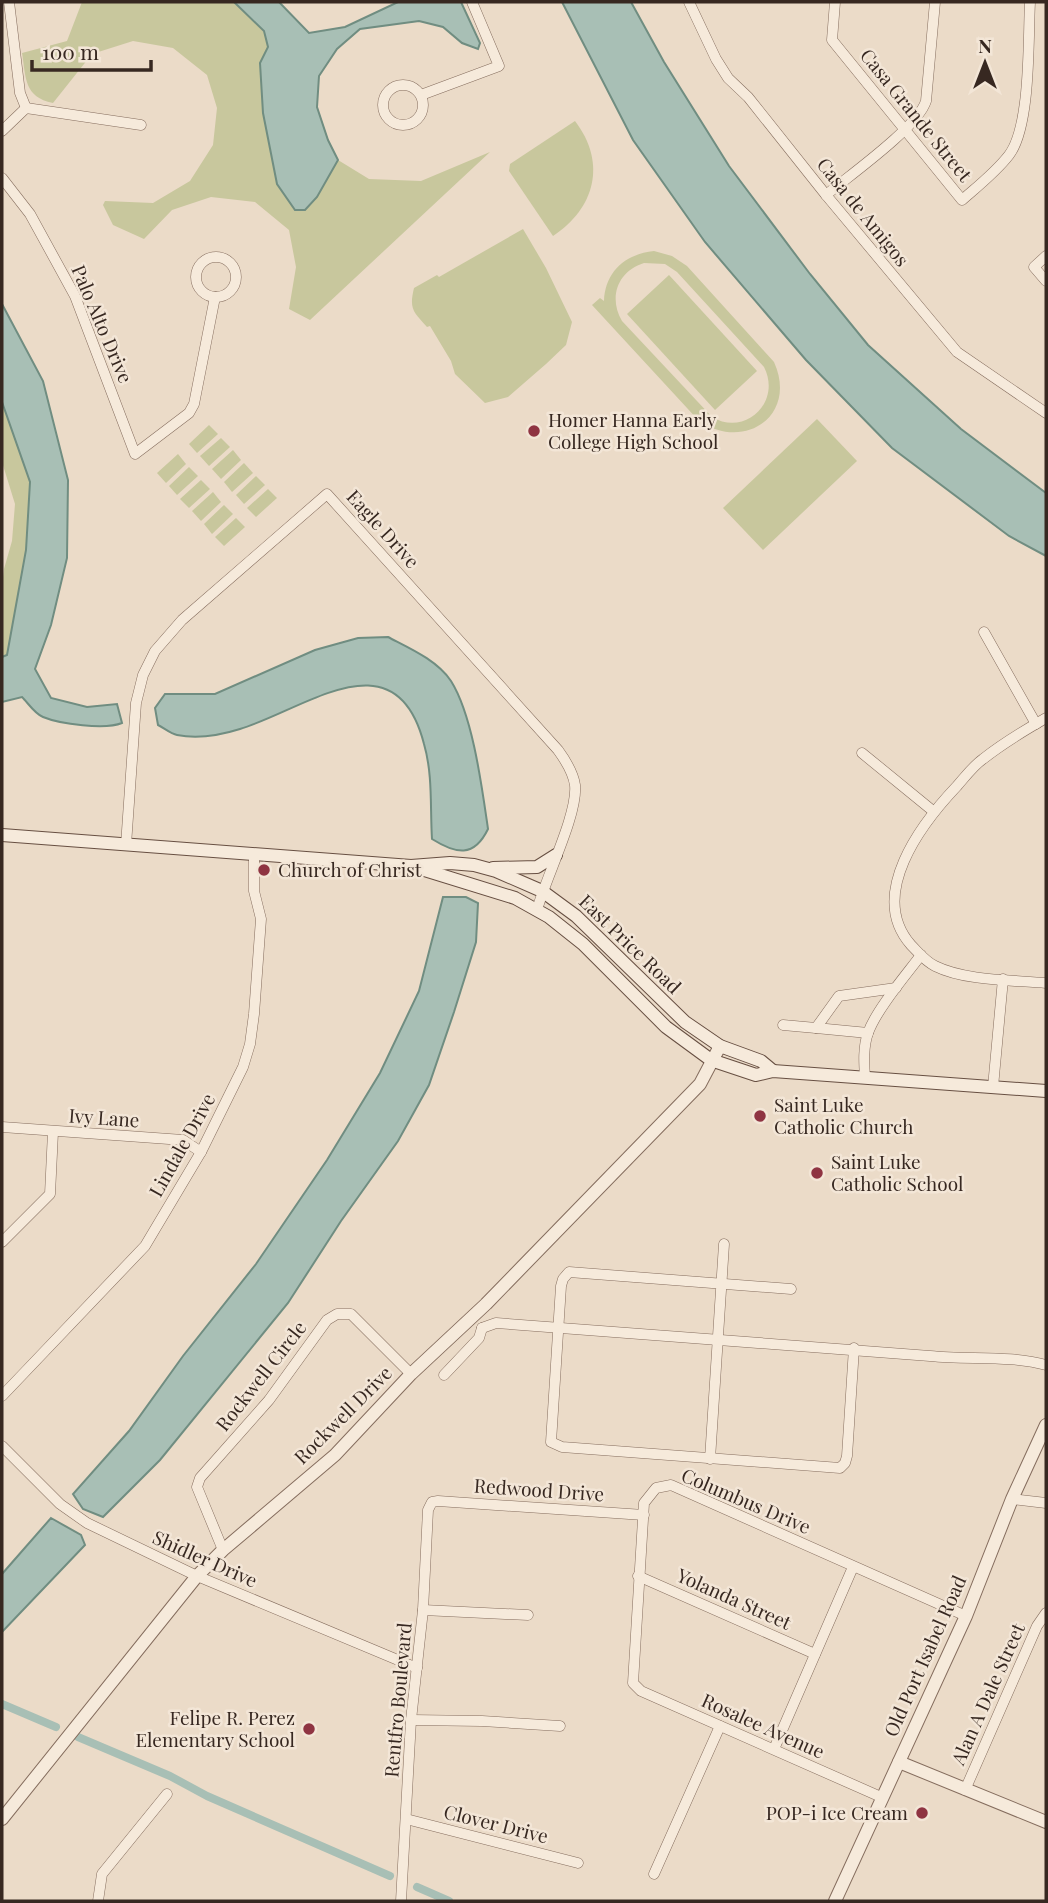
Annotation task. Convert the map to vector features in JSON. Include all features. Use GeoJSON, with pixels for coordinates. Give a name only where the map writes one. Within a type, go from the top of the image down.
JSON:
{"type":"FeatureCollection","features":[{"type":"Feature","properties":{"kind":"street"},"geometry":{"type":"LineString","coordinates":[[9,2],[20,93],[26,108]]}},
{"type":"Feature","properties":{"kind":"street"},"geometry":{"type":"LineString","coordinates":[[421,95],[499,66],[472,2]]}},
{"type":"Feature","properties":{"kind":"street","name":"Casa de Amigos"},"geometry":{"type":"LineString","coordinates":[[689,2],[716,60],[728,78],[748,97],[957,352],[1046,411]]}},
{"type":"Feature","properties":{"kind":"street","name":"Casa Grande Street"},"geometry":{"type":"LineString","coordinates":[[835,2],[832,40],[962,200],[999,167],[1011,153],[1020,133],[1030,2]]}},
{"type":"Feature","properties":{"kind":"street"},"geometry":{"type":"LineString","coordinates":[[826,195],[923,111],[935,2]]}},
{"type":"Feature","properties":{"kind":"street"},"geometry":{"type":"LineString","coordinates":[[399,85],[412,87],[421,95],[423,109],[416,121],[404,126],[397,125],[386,116],[383,103],[393,88],[399,85]]}},
{"type":"Feature","properties":{"kind":"street"},"geometry":{"type":"LineString","coordinates":[[26,108],[141,125]]}},
{"type":"Feature","properties":{"kind":"street"},"geometry":{"type":"LineString","coordinates":[[2,131],[26,108]]}},
{"type":"Feature","properties":{"kind":"street","name":"Palo Alto Drive"},"geometry":{"type":"LineString","coordinates":[[2,178],[30,214],[75,296],[135,454],[190,413],[215,297]]}},
{"type":"Feature","properties":{"kind":"street"},"geometry":{"type":"LineString","coordinates":[[1046,256],[1034,267],[1046,281]]}},
{"type":"Feature","properties":{"kind":"street"},"geometry":{"type":"LineString","coordinates":[[218,257],[234,266],[236,278],[232,290],[215,297],[198,286],[197,272],[205,261],[218,257]]}},
{"type":"Feature","properties":{"kind":"street","name":"Eagle Drive"},"geometry":{"type":"LineString","coordinates":[[125,845],[136,703],[143,675],[155,652],[182,620],[327,494],[568,764],[575,783],[575,803],[537,910]]}},
{"type":"Feature","properties":{"kind":"street"},"geometry":{"type":"LineString","coordinates":[[984,632],[1036,724]]}},
{"type":"Feature","properties":{"kind":"street"},"geometry":{"type":"LineString","coordinates":[[1046,718],[982,760],[933,811],[899,873],[893,899],[896,918],[904,937],[937,967],[967,975],[1046,983]]}},
{"type":"Feature","properties":{"kind":"street"},"geometry":{"type":"LineString","coordinates":[[862,753],[933,811]]}},
{"type":"Feature","properties":{"kind":"street","name":"East Price Road"},"geometry":{"type":"LineString","coordinates":[[2,835],[411,866],[450,863],[485,868],[542,891],[576,916],[672,1011],[720,1046],[761,1061],[773,1071]]}},
{"type":"Feature","properties":{"kind":"street","name":"Lindale Drive"},"geometry":{"type":"LineString","coordinates":[[2,1396],[145,1246],[201,1152],[243,1067],[250,1044],[261,919],[254,891],[254,854]]}},
{"type":"Feature","properties":{"kind":"street"},"geometry":{"type":"LineString","coordinates":[[485,868],[532,868],[555,855]]}},
{"type":"Feature","properties":{"kind":"street","name":"East Price Road"},"geometry":{"type":"LineString","coordinates":[[411,866],[515,898],[549,917],[583,944],[667,1027],[711,1060],[756,1075],[773,1071],[1046,1091]]}},
{"type":"Feature","properties":{"kind":"street"},"geometry":{"type":"LineString","coordinates":[[865,1077],[864,1060],[868,1033],[896,988],[921,955]]}},
{"type":"Feature","properties":{"kind":"street"},"geometry":{"type":"LineString","coordinates":[[993,1087],[1003,979]]}},
{"type":"Feature","properties":{"kind":"street"},"geometry":{"type":"LineString","coordinates":[[816,1028],[839,996],[896,988]]}},
{"type":"Feature","properties":{"kind":"street"},"geometry":{"type":"LineString","coordinates":[[783,1025],[868,1033]]}},
{"type":"Feature","properties":{"kind":"street","name":"Rockwell Drive"},"geometry":{"type":"LineString","coordinates":[[2,1819],[197,1576],[223,1550],[335,1455],[411,1374],[472,1317],[700,1084],[720,1046]]}},
{"type":"Feature","properties":{"kind":"street","name":"Ivy Lane"},"geometry":{"type":"LineString","coordinates":[[2,1127],[183,1140],[201,1152]]}},
{"type":"Feature","properties":{"kind":"street"},"geometry":{"type":"LineString","coordinates":[[2,1242],[50,1195],[53,1132]]}},
{"type":"Feature","properties":{"kind":"street"},"geometry":{"type":"LineString","coordinates":[[710,1459],[724,1244]]}},
{"type":"Feature","properties":{"kind":"street"},"geometry":{"type":"LineString","coordinates":[[791,1289],[569,1272],[561,1286],[551,1442],[555,1445],[834,1469],[843,1466],[847,1456],[854,1348]]}},
{"type":"Feature","properties":{"kind":"street","name":"Rockwell Circle"},"geometry":{"type":"LineString","coordinates":[[223,1550],[197,1487],[200,1478],[269,1400],[327,1320],[337,1314],[351,1314],[411,1374]]}},
{"type":"Feature","properties":{"kind":"street"},"geometry":{"type":"LineString","coordinates":[[472,1317],[482,1328],[530,1332],[540,1327],[854,1348],[1046,1365]]}},
{"type":"Feature","properties":{"kind":"street"},"geometry":{"type":"LineString","coordinates":[[444,1375],[479,1338],[482,1328]]}},
{"type":"Feature","properties":{"kind":"street","name":"Old Port Isabel Road"},"geometry":{"type":"LineString","coordinates":[[835,1901],[966,1616],[1012,1499],[1046,1425]]}},
{"type":"Feature","properties":{"kind":"street","name":"Shidler Drive"},"geometry":{"type":"LineString","coordinates":[[2,1446],[75,1516],[197,1576],[417,1668]]}},
{"type":"Feature","properties":{"kind":"street","name":"Columbus Drive"},"geometry":{"type":"LineString","coordinates":[[633,1683],[644,1503],[656,1488],[671,1485],[966,1616]]}},
{"type":"Feature","properties":{"kind":"street"},"geometry":{"type":"LineString","coordinates":[[1012,1499],[1046,1503]]}},
{"type":"Feature","properties":{"kind":"street","name":"Redwood Drive"},"geometry":{"type":"LineString","coordinates":[[432,1502],[643,1516]]}},
{"type":"Feature","properties":{"kind":"street","name":"Rentfro Boulevard"},"geometry":{"type":"LineString","coordinates":[[401,1901],[411,1720],[423,1610],[428,1510],[432,1502]]}},
{"type":"Feature","properties":{"kind":"street"},"geometry":{"type":"LineString","coordinates":[[774,1749],[853,1567]]}},
{"type":"Feature","properties":{"kind":"street","name":"Yolanda Street"},"geometry":{"type":"LineString","coordinates":[[638,1576],[815,1654]]}},
{"type":"Feature","properties":{"kind":"street"},"geometry":{"type":"LineString","coordinates":[[423,1610],[528,1615]]}},
{"type":"Feature","properties":{"kind":"street","name":"Alan A Dale Street"},"geometry":{"type":"LineString","coordinates":[[965,1790],[1037,1626],[1046,1613]]}},
{"type":"Feature","properties":{"kind":"street","name":"Rosalee Avenue"},"geometry":{"type":"LineString","coordinates":[[633,1683],[641,1691],[881,1797]]}},
{"type":"Feature","properties":{"kind":"street"},"geometry":{"type":"LineString","coordinates":[[411,1720],[560,1726]]}},
{"type":"Feature","properties":{"kind":"street"},"geometry":{"type":"LineString","coordinates":[[654,1874],[720,1726]]}},
{"type":"Feature","properties":{"kind":"street"},"geometry":{"type":"LineString","coordinates":[[899,1762],[1046,1822]]}},
{"type":"Feature","properties":{"kind":"street"},"geometry":{"type":"LineString","coordinates":[[99,1901],[102,1874],[167,1794]]}},
{"type":"Feature","properties":{"kind":"street","name":"Clover Drive"},"geometry":{"type":"LineString","coordinates":[[406,1819],[578,1863]]}},
{"type":"Feature","properties":{"kind":"green space"},"geometry":{"type":"Polygon","coordinates":[[[82,2],[234,2],[264,32],[268,47],[260,63],[263,113],[331,170],[338,160],[369,179],[421,181],[490,152],[310,320],[289,309],[296,267],[289,230],[255,202],[211,197],[172,210],[144,239],[113,225],[103,205],[105,201],[153,203],[190,181],[213,145],[217,108],[207,75],[173,48],[133,41],[92,54],[53,103],[36,96],[28,85],[22,53],[67,41],[82,2]]]}},
{"type":"Feature","properties":{"kind":"green space"},"geometry":{"type":"Polygon","coordinates":[[[575,121],[591,153],[592,184],[579,212],[553,236],[509,171],[510,164],[575,121]]]}},
{"type":"Feature","properties":{"kind":"green space"},"geometry":{"type":"Polygon","coordinates":[[[523,229],[546,268],[572,322],[566,345],[546,364],[508,397],[485,403],[455,374],[451,361],[430,326],[427,327],[415,313],[412,305],[414,288],[437,275],[439,277],[523,229]]]}},
{"type":"Feature","properties":{"kind":"green space"},"geometry":{"type":"Polygon","coordinates":[[[654,251],[672,256],[687,266],[774,362],[780,381],[779,398],[773,412],[763,423],[749,430],[734,432],[716,430],[699,421],[592,305],[600,298],[604,301],[608,281],[618,266],[654,251]],[[644,263],[628,272],[622,279],[616,294],[616,303],[622,321],[712,417],[737,423],[748,419],[757,413],[768,392],[764,367],[677,272],[665,264],[644,263]]]}},
{"type":"Feature","properties":{"kind":"green space"},"geometry":{"type":"Polygon","coordinates":[[[669,275],[757,371],[715,410],[627,314],[669,275]]]}},
{"type":"Feature","properties":{"kind":"green space"},"geometry":{"type":"Polygon","coordinates":[[[2,402],[30,482],[26,550],[7,656],[2,657],[2,585],[12,541],[15,504],[2,462],[2,402]]]}},
{"type":"Feature","properties":{"kind":"green space"},"geometry":{"type":"Polygon","coordinates":[[[817,419],[857,461],[763,550],[723,508],[817,419]]]}},
{"type":"Feature","properties":{"kind":"green space"},"geometry":{"type":"Polygon","coordinates":[[[209,425],[218,434],[197,453],[189,444],[209,425]]]}},
{"type":"Feature","properties":{"kind":"green space"},"geometry":{"type":"Polygon","coordinates":[[[221,438],[230,447],[209,466],[200,456],[221,438]]]}},
{"type":"Feature","properties":{"kind":"green space"},"geometry":{"type":"Polygon","coordinates":[[[233,450],[241,460],[221,479],[212,469],[233,450]]]}},
{"type":"Feature","properties":{"kind":"green space"},"geometry":{"type":"Polygon","coordinates":[[[178,454],[186,464],[166,483],[157,473],[178,454]]]}},
{"type":"Feature","properties":{"kind":"green space"},"geometry":{"type":"Polygon","coordinates":[[[244,463],[253,473],[232,492],[224,482],[244,463]]]}},
{"type":"Feature","properties":{"kind":"green space"},"geometry":{"type":"Polygon","coordinates":[[[189,467],[198,476],[177,495],[169,486],[189,467]]]}},
{"type":"Feature","properties":{"kind":"green space"},"geometry":{"type":"Polygon","coordinates":[[[256,476],[265,485],[244,504],[236,495],[256,476]]]}},
{"type":"Feature","properties":{"kind":"green space"},"geometry":{"type":"Polygon","coordinates":[[[201,480],[210,489],[189,508],[180,499],[201,480]]]}},
{"type":"Feature","properties":{"kind":"green space"},"geometry":{"type":"Polygon","coordinates":[[[268,489],[277,498],[256,517],[247,508],[268,489]]]}},
{"type":"Feature","properties":{"kind":"green space"},"geometry":{"type":"Polygon","coordinates":[[[213,492],[221,502],[201,521],[192,511],[213,492]]]}},
{"type":"Feature","properties":{"kind":"green space"},"geometry":{"type":"Polygon","coordinates":[[[224,505],[233,514],[212,534],[204,524],[224,505]]]}},
{"type":"Feature","properties":{"kind":"green space"},"geometry":{"type":"Polygon","coordinates":[[[236,518],[245,527],[224,546],[215,537],[236,518]]]}},
{"type":"Feature","properties":{"kind":"shaded area"},"geometry":{"type":"Polygon","coordinates":[[[234,2],[279,2],[309,33],[345,27],[398,2],[461,2],[480,43],[478,49],[462,43],[443,27],[419,21],[360,29],[337,49],[319,76],[317,107],[338,160],[317,197],[305,210],[295,210],[277,184],[263,113],[260,63],[268,47],[264,31],[234,2]]]}},
{"type":"Feature","properties":{"kind":"shaded area"},"geometry":{"type":"Polygon","coordinates":[[[562,2],[631,2],[664,62],[729,166],[810,274],[868,345],[961,429],[1046,493],[1046,556],[1009,536],[892,448],[806,360],[705,242],[633,140],[562,2]]]}},
{"type":"Feature","properties":{"kind":"shaded area"},"geometry":{"type":"Polygon","coordinates":[[[2,304],[43,381],[68,480],[67,558],[51,625],[35,669],[51,698],[87,707],[117,704],[122,723],[105,726],[71,724],[40,716],[22,697],[2,702],[2,657],[7,655],[26,550],[30,482],[2,402],[2,304]]]}},
{"type":"Feature","properties":{"kind":"shaded area"},"geometry":{"type":"Polygon","coordinates":[[[388,637],[438,667],[451,681],[459,696],[476,753],[488,829],[477,845],[470,849],[449,848],[432,839],[430,780],[424,744],[411,711],[393,692],[371,686],[346,688],[240,729],[209,736],[177,735],[158,725],[155,708],[165,694],[215,694],[315,650],[358,638],[388,637]]]}},
{"type":"Feature","properties":{"kind":"shaded area"},"geometry":{"type":"Polygon","coordinates":[[[443,897],[466,897],[478,903],[476,942],[429,1085],[398,1141],[341,1221],[288,1303],[160,1460],[103,1517],[83,1509],[73,1494],[129,1431],[183,1356],[256,1264],[327,1160],[380,1073],[419,991],[443,897]]]}},
{"type":"Feature","properties":{"kind":"shaded area"},"geometry":{"type":"Polygon","coordinates":[[[51,1518],[81,1535],[85,1545],[2,1632],[2,1574],[51,1518]]]}},
{"type":"Feature","properties":{"kind":"waterway"},"geometry":{"type":"LineString","coordinates":[[2,1704],[56,1727]]}},
{"type":"Feature","properties":{"kind":"waterway"},"geometry":{"type":"LineString","coordinates":[[78,1737],[390,1876]]}},
{"type":"Feature","properties":{"kind":"waterway"},"geometry":{"type":"LineString","coordinates":[[417,1887],[449,1901]]}},
{"type":"Feature","properties":{"kind":"place","name":"Homer Hanna Early College High School"},"geometry":{"type":"Point","coordinates":[534,431]}},
{"type":"Feature","properties":{"kind":"place","name":"Church of Christ"},"geometry":{"type":"Point","coordinates":[264,870]}},
{"type":"Feature","properties":{"kind":"place","name":"Saint Luke Catholic Church"},"geometry":{"type":"Point","coordinates":[760,1116]}},
{"type":"Feature","properties":{"kind":"place","name":"Saint Luke Catholic School"},"geometry":{"type":"Point","coordinates":[817,1173]}},
{"type":"Feature","properties":{"kind":"place","name":"Felipe R. Perez Elementary School"},"geometry":{"type":"Point","coordinates":[309,1729]}},
{"type":"Feature","properties":{"kind":"place","name":"POP-i Ice Cream"},"geometry":{"type":"Point","coordinates":[922,1813]}}]}
